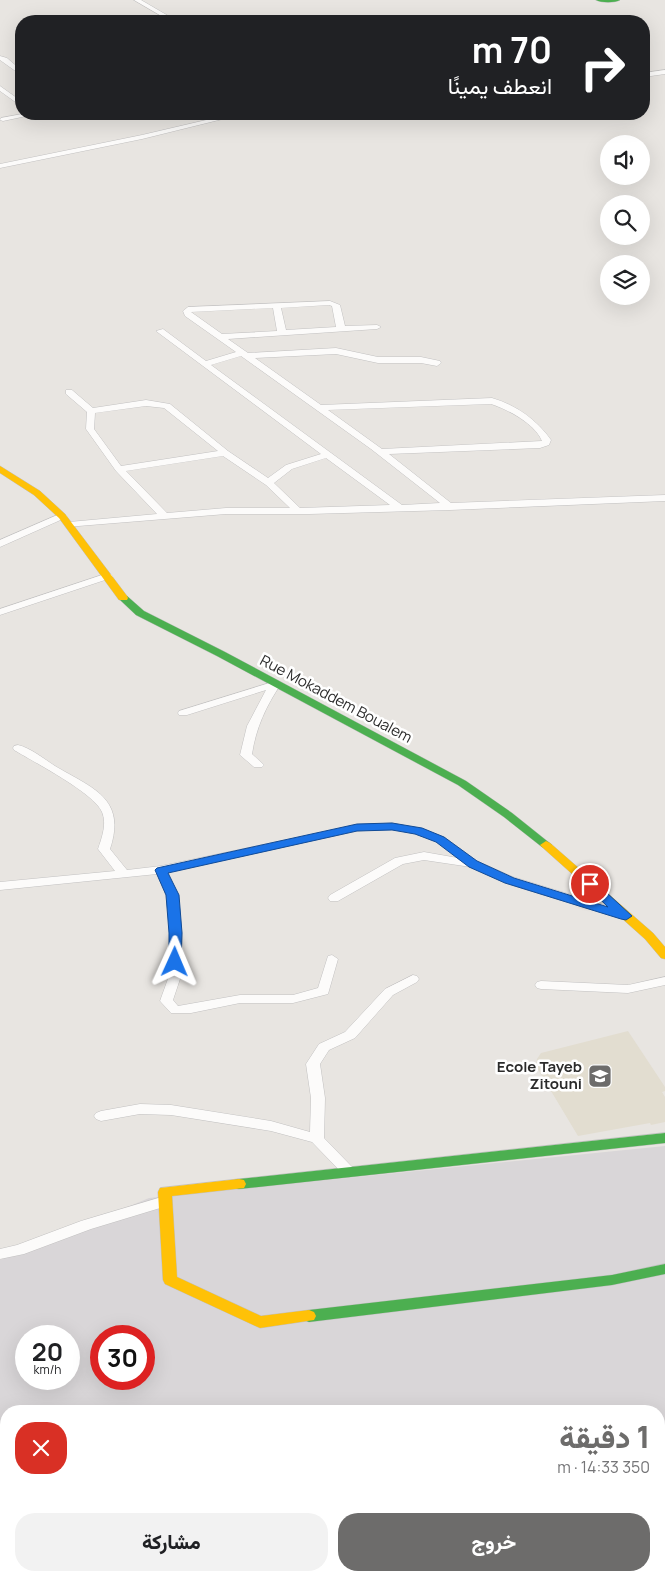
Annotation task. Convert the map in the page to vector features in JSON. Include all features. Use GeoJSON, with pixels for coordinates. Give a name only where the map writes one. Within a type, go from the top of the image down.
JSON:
{"type":"FeatureCollection","features":[{"type":"Feature","properties":{"kind":"main road"},"geometry":{"type":"LineString","coordinates":[[599,0],[617,0]]}},
{"type":"Feature","properties":{"kind":"main road","name":"Rue Mokaddem Boualem"},"geometry":{"type":"LineString","coordinates":[[0,469],[37,493],[66,521],[128,604],[140,613],[462,782],[508,814],[566,862],[649,936],[665,955]]}},
{"type":"Feature","properties":{"kind":"main road"},"geometry":{"type":"LineString","coordinates":[[665,1138],[165,1192],[170,1280],[260,1322],[612,1280],[665,1269]]}},
{"type":"Feature","properties":{"kind":"street"},"geometry":{"type":"LineString","coordinates":[[138,0],[164,15]]}},
{"type":"Feature","properties":{"kind":"street"},"geometry":{"type":"LineString","coordinates":[[0,58],[5,59],[15,68]]}},
{"type":"Feature","properties":{"kind":"street"},"geometry":{"type":"LineString","coordinates":[[650,74],[665,72]]}},
{"type":"Feature","properties":{"kind":"street"},"geometry":{"type":"LineString","coordinates":[[0,88],[15,99]]}},
{"type":"Feature","properties":{"kind":"street"},"geometry":{"type":"LineString","coordinates":[[3,119],[15,117]]}},
{"type":"Feature","properties":{"kind":"street"},"geometry":{"type":"LineString","coordinates":[[0,166],[214,120]]}},
{"type":"Feature","properties":{"kind":"street"},"geometry":{"type":"LineString","coordinates":[[341,329],[336,305],[334,304],[192,309],[187,311],[188,314],[243,355],[380,452],[450,507]]}},
{"type":"Feature","properties":{"kind":"street"},"geometry":{"type":"LineString","coordinates":[[277,305],[282,333]]}},
{"type":"Feature","properties":{"kind":"street"},"geometry":{"type":"LineString","coordinates":[[220,337],[377,327]]}},
{"type":"Feature","properties":{"kind":"street"},"geometry":{"type":"LineString","coordinates":[[160,331],[400,508]]}},
{"type":"Feature","properties":{"kind":"street"},"geometry":{"type":"LineString","coordinates":[[205,364],[243,355],[336,350],[378,360],[421,360],[437,363]]}},
{"type":"Feature","properties":{"kind":"street"},"geometry":{"type":"LineString","coordinates":[[68,392],[90,411],[146,403],[167,406],[225,453],[269,483],[297,510]]}},
{"type":"Feature","properties":{"kind":"street"},"geometry":{"type":"LineString","coordinates":[[320,408],[492,401],[509,409],[539,428],[547,440],[546,443],[540,445],[380,452]]}},
{"type":"Feature","properties":{"kind":"street"},"geometry":{"type":"LineString","coordinates":[[90,411],[90,429],[119,469],[164,516]]}},
{"type":"Feature","properties":{"kind":"street"},"geometry":{"type":"LineString","coordinates":[[119,469],[225,453]]}},
{"type":"Feature","properties":{"kind":"street"},"geometry":{"type":"LineString","coordinates":[[269,483],[283,468],[327,455]]}},
{"type":"Feature","properties":{"kind":"street"},"geometry":{"type":"LineString","coordinates":[[0,544],[66,521],[226,511],[450,507],[665,498]]}},
{"type":"Feature","properties":{"kind":"street"},"geometry":{"type":"LineString","coordinates":[[0,612],[108,576]]}},
{"type":"Feature","properties":{"kind":"street"},"geometry":{"type":"LineString","coordinates":[[183,713],[276,684]]}},
{"type":"Feature","properties":{"kind":"street"},"geometry":{"type":"LineString","coordinates":[[258,765],[246,755],[248,739],[266,699],[276,684]]}},
{"type":"Feature","properties":{"kind":"street"},"geometry":{"type":"LineString","coordinates":[[18,748],[90,790],[103,804],[110,817],[109,837],[104,849],[124,874]]}},
{"type":"Feature","properties":{"kind":"street"},"geometry":{"type":"LineString","coordinates":[[0,886],[161,870],[374,826],[418,831],[432,836],[473,864]]}},
{"type":"Feature","properties":{"kind":"street"},"geometry":{"type":"LineString","coordinates":[[334,898],[399,861],[424,856],[473,864],[509,880],[626,916]]}},
{"type":"Feature","properties":{"kind":"street"},"geometry":{"type":"LineString","coordinates":[[161,870],[172,895],[176,933],[175,976],[166,1001],[175,1010],[193,1010],[226,1001],[253,998],[283,1000],[324,991],[329,978],[332,959]]}},
{"type":"Feature","properties":{"kind":"street"},"geometry":{"type":"LineString","coordinates":[[317,1138],[318,1098],[313,1064],[324,1047],[350,1035],[389,992],[413,979]]}},
{"type":"Feature","properties":{"kind":"street"},"geometry":{"type":"LineString","coordinates":[[541,985],[628,989],[665,982]]}},
{"type":"Feature","properties":{"kind":"street"},"geometry":{"type":"LineString","coordinates":[[100,1116],[140,1109],[171,1110],[271,1126],[317,1138],[349,1172]]}},
{"type":"Feature","properties":{"kind":"street"},"geometry":{"type":"LineString","coordinates":[[2,1251],[19,1250],[86,1225],[165,1201]]}},
{"type":"Feature","properties":{"kind":"shaded area","name":"Ecole Tayeb Zitouni"},"geometry":{"type":"Polygon","coordinates":[[[628,1031],[665,1087],[665,1091],[662,1092],[665,1097],[665,1122],[578,1136],[536,1066],[537,1059],[541,1053],[628,1031]]]}},
{"type":"Feature","properties":{"kind":"shaded area"},"geometry":{"type":"Polygon","coordinates":[[[665,1146],[665,1405],[0,1405],[0,1260],[149,1198],[665,1146]]]}},
{"type":"Feature","properties":{"kind":"traffic: fast"},"geometry":{"type":"LineString","coordinates":[[599,0],[617,0]]}},
{"type":"Feature","properties":{"kind":"traffic: fast"},"geometry":{"type":"LineString","coordinates":[[123,598],[140,613],[221,654],[462,783],[508,815],[546,845]]}},
{"type":"Feature","properties":{"kind":"traffic: fast"},"geometry":{"type":"LineString","coordinates":[[239,1184],[665,1138]]}},
{"type":"Feature","properties":{"kind":"traffic: fast"},"geometry":{"type":"LineString","coordinates":[[309,1316],[612,1280],[665,1269]]}},
{"type":"Feature","properties":{"kind":"traffic: slow"},"geometry":{"type":"LineString","coordinates":[[0,469],[37,493],[62,516],[123,598]]}},
{"type":"Feature","properties":{"kind":"traffic: slow"},"geometry":{"type":"LineString","coordinates":[[546,845],[649,936],[665,955]]}},
{"type":"Feature","properties":{"kind":"traffic: slow"},"geometry":{"type":"LineString","coordinates":[[239,1184],[165,1192],[170,1280],[260,1322],[309,1316]]}},
{"type":"Feature","properties":{"kind":"place","name":"Ecole Tayeb Zitouni"},"geometry":{"type":"Point","coordinates":[600,1076]}},
{"type":"Feature","properties":{"kind":"route"},"geometry":{"type":"LineString","coordinates":[[175,962],[176,933],[172,895],[161,870],[357,828],[392,826],[418,831],[440,839],[473,864],[509,880],[626,916],[590,884]]}}]}
